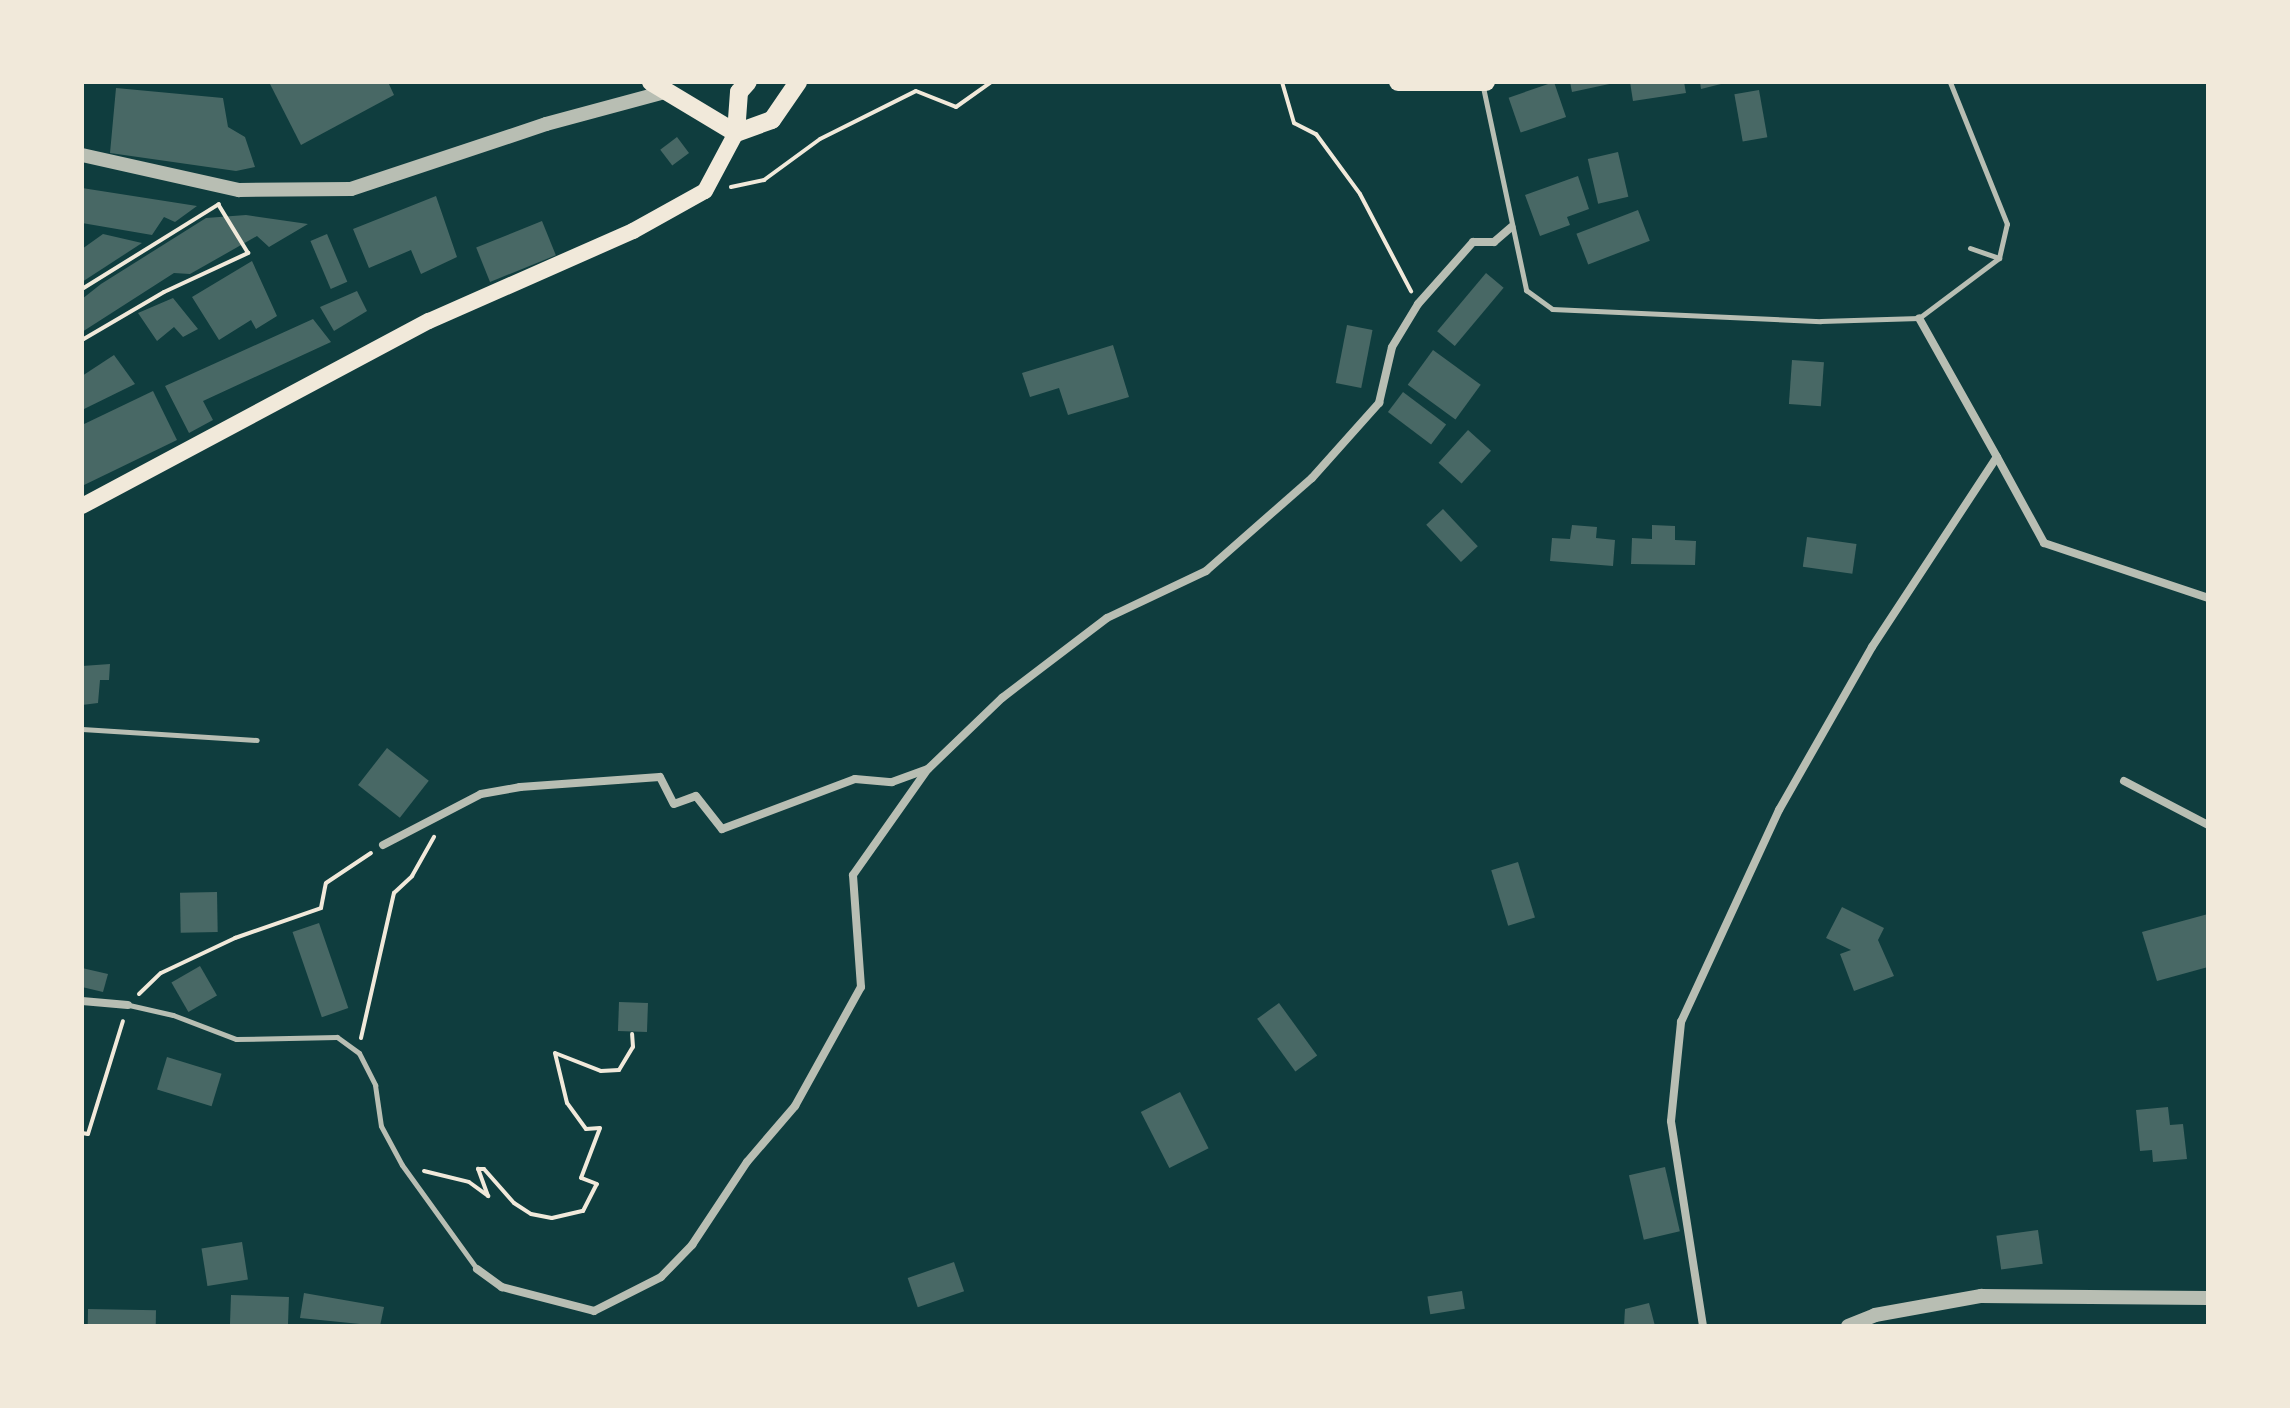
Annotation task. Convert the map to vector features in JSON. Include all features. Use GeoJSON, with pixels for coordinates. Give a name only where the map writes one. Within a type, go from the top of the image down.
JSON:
{"type":"FeatureCollection","features":[{"type":"Feature","properties":{"kind":"main road"},"geometry":{"type":"LineString","coordinates":[[82,506],[429,321],[633,231],[705,191],[736,133],[739,92],[748,82]]}},
{"type":"Feature","properties":{"kind":"main road"},"geometry":{"type":"LineString","coordinates":[[736,133],[772,120],[798,82]]}},
{"type":"Feature","properties":{"kind":"main road"},"geometry":{"type":"LineString","coordinates":[[1398,82],[1484,82]]}},
{"type":"Feature","properties":{"kind":"main road"},"geometry":{"type":"LineString","coordinates":[[658,87],[736,133]]}},
{"type":"Feature","properties":{"kind":"street"},"geometry":{"type":"LineString","coordinates":[[82,155],[239,190],[351,189],[658,87]]}},
{"type":"Feature","properties":{"kind":"street"},"geometry":{"type":"LineString","coordinates":[[477,1269],[502,1287],[594,1311],[661,1277],[692,1245],[747,1162],[795,1106],[861,987],[853,875],[928,769],[1002,698],[1107,618],[1206,571],[1312,478],[1379,403],[1392,347],[1418,304],[1473,242],[1494,242],[1511,227]]}},
{"type":"Feature","properties":{"kind":"street"},"geometry":{"type":"LineString","coordinates":[[1919,318],[2044,543],[2208,598]]}},
{"type":"Feature","properties":{"kind":"street"},"geometry":{"type":"LineString","coordinates":[[1703,1326],[1671,1121],[1681,1022],[1779,810],[1872,647],[1997,457]]}},
{"type":"Feature","properties":{"kind":"street"},"geometry":{"type":"LineString","coordinates":[[383,845],[481,794],[520,787],[660,777],[674,804],[696,796],[722,829],[855,779],[892,782],[928,769]]}},
{"type":"Feature","properties":{"kind":"street"},"geometry":{"type":"LineString","coordinates":[[2124,781],[2208,825]]}},
{"type":"Feature","properties":{"kind":"street"},"geometry":{"type":"LineString","coordinates":[[82,1001],[128,1005]]}},
{"type":"Feature","properties":{"kind":"street"},"geometry":{"type":"LineString","coordinates":[[1848,1326],[1875,1315],[1981,1296],[2208,1298]]}},
{"type":"Feature","properties":{"kind":"lane"},"geometry":{"type":"LineString","coordinates":[[1484,82],[1526,290],[1552,309],[1821,321],[1919,318],[1999,258],[2007,224],[1950,82]]}},
{"type":"Feature","properties":{"kind":"lane"},"geometry":{"type":"LineString","coordinates":[[1970,248],[1999,258]]}},
{"type":"Feature","properties":{"kind":"lane"},"geometry":{"type":"LineString","coordinates":[[82,729],[257,740]]}},
{"type":"Feature","properties":{"kind":"lane"},"geometry":{"type":"LineString","coordinates":[[128,1005],[173,1015],[236,1039],[337,1037],[359,1053],[375,1085],[381,1126],[402,1165],[477,1269]]}},
{"type":"Feature","properties":{"kind":"path"},"geometry":{"type":"LineString","coordinates":[[705,191],[764,180],[820,139],[916,91],[956,107],[991,82]]}},
{"type":"Feature","properties":{"kind":"path"},"geometry":{"type":"LineString","coordinates":[[1282,82],[1294,123],[1316,134],[1360,194],[1418,304]]}},
{"type":"Feature","properties":{"kind":"path"},"geometry":{"type":"LineString","coordinates":[[82,289],[239,190]]}},
{"type":"Feature","properties":{"kind":"path"},"geometry":{"type":"LineString","coordinates":[[82,340],[164,292],[248,253],[218,204]]}},
{"type":"Feature","properties":{"kind":"path"},"geometry":{"type":"LineString","coordinates":[[359,1053],[394,893],[412,876],[441,814]]}},
{"type":"Feature","properties":{"kind":"path"},"geometry":{"type":"LineString","coordinates":[[82,1133],[88,1134],[128,1005],[161,973],[235,938],[321,908],[326,883],[383,845]]}},
{"type":"Feature","properties":{"kind":"path"},"geometry":{"type":"LineString","coordinates":[[402,1165],[469,1182],[488,1196],[478,1169],[484,1169],[514,1203],[531,1214],[552,1218],[583,1211],[597,1184],[581,1178],[600,1128],[586,1129],[567,1103],[555,1053],[601,1071],[619,1070],[633,1047],[632,1034]]}},
{"type":"Feature","properties":{"kind":"building"},"geometry":{"type":"Polygon","coordinates":[[[388,82],[394,95],[301,145],[270,84],[388,82]]]}},
{"type":"Feature","properties":{"kind":"building"},"geometry":{"type":"Polygon","coordinates":[[[1554,82],[1566,117],[1521,133],[1509,98],[1554,82]]]}},
{"type":"Feature","properties":{"kind":"building"},"geometry":{"type":"Polygon","coordinates":[[[1570,82],[1614,82],[1614,83],[1572,92],[1570,82]]]}},
{"type":"Feature","properties":{"kind":"building"},"geometry":{"type":"Polygon","coordinates":[[[1630,82],[1684,82],[1686,93],[1633,101],[1630,82]]]}},
{"type":"Feature","properties":{"kind":"building"},"geometry":{"type":"Polygon","coordinates":[[[1700,82],[1725,82],[1725,83],[1701,89],[1700,82]]]}},
{"type":"Feature","properties":{"kind":"building"},"geometry":{"type":"Polygon","coordinates":[[[116,88],[223,98],[228,127],[245,137],[255,167],[236,171],[110,153],[116,88]]]}},
{"type":"Feature","properties":{"kind":"building"},"geometry":{"type":"Polygon","coordinates":[[[1759,90],[1767,137],[1743,142],[1734,94],[1759,90]]]}},
{"type":"Feature","properties":{"kind":"building"},"geometry":{"type":"Polygon","coordinates":[[[677,137],[689,153],[672,166],[660,150],[677,137]]]}},
{"type":"Feature","properties":{"kind":"building"},"geometry":{"type":"Polygon","coordinates":[[[1618,152],[1628,197],[1598,204],[1588,159],[1618,152]]]}},
{"type":"Feature","properties":{"kind":"building"},"geometry":{"type":"Polygon","coordinates":[[[1578,176],[1589,209],[1567,217],[1570,225],[1540,236],[1525,195],[1578,176]]]}},
{"type":"Feature","properties":{"kind":"building"},"geometry":{"type":"Polygon","coordinates":[[[82,188],[197,206],[175,222],[164,217],[152,235],[82,223],[82,188]]]}},
{"type":"Feature","properties":{"kind":"building"},"geometry":{"type":"Polygon","coordinates":[[[436,196],[457,257],[421,274],[411,250],[369,268],[353,229],[436,196]]]}},
{"type":"Feature","properties":{"kind":"building"},"geometry":{"type":"Polygon","coordinates":[[[1638,210],[1650,241],[1588,264],[1576,234],[1638,210]]]}},
{"type":"Feature","properties":{"kind":"building"},"geometry":{"type":"Polygon","coordinates":[[[246,215],[308,224],[269,247],[257,236],[190,274],[174,273],[82,332],[82,299],[101,284],[206,218],[246,215]]]}},
{"type":"Feature","properties":{"kind":"building"},"geometry":{"type":"Polygon","coordinates":[[[542,221],[556,255],[490,282],[476,248],[542,221]]]}},
{"type":"Feature","properties":{"kind":"building"},"geometry":{"type":"Polygon","coordinates":[[[103,234],[142,243],[82,282],[82,249],[103,234]]]}},
{"type":"Feature","properties":{"kind":"building"},"geometry":{"type":"Polygon","coordinates":[[[327,234],[347,282],[331,289],[310,241],[327,234]]]}},
{"type":"Feature","properties":{"kind":"building"},"geometry":{"type":"Polygon","coordinates":[[[252,261],[277,316],[256,329],[251,320],[219,340],[192,297],[252,261]]]}},
{"type":"Feature","properties":{"kind":"building"},"geometry":{"type":"Polygon","coordinates":[[[1486,273],[1504,288],[1455,346],[1437,331],[1486,273]]]}},
{"type":"Feature","properties":{"kind":"building"},"geometry":{"type":"Polygon","coordinates":[[[357,291],[367,311],[334,331],[320,307],[357,291]]]}},
{"type":"Feature","properties":{"kind":"building"},"geometry":{"type":"Polygon","coordinates":[[[173,298],[198,329],[183,337],[174,327],[157,341],[138,313],[173,298]]]}},
{"type":"Feature","properties":{"kind":"building"},"geometry":{"type":"Polygon","coordinates":[[[313,319],[331,342],[203,401],[213,420],[189,433],[165,386],[313,319]]]}},
{"type":"Feature","properties":{"kind":"building"},"geometry":{"type":"Polygon","coordinates":[[[1347,325],[1373,330],[1361,388],[1336,383],[1347,325]]]}},
{"type":"Feature","properties":{"kind":"building"},"geometry":{"type":"Polygon","coordinates":[[[1113,345],[1129,397],[1068,415],[1059,388],[1030,397],[1022,373],[1113,345]]]}},
{"type":"Feature","properties":{"kind":"building"},"geometry":{"type":"Polygon","coordinates":[[[1433,350],[1481,385],[1455,419],[1408,385],[1433,350]]]}},
{"type":"Feature","properties":{"kind":"building"},"geometry":{"type":"Polygon","coordinates":[[[114,355],[135,384],[82,410],[82,376],[114,355]]]}},
{"type":"Feature","properties":{"kind":"building"},"geometry":{"type":"Polygon","coordinates":[[[1792,360],[1824,362],[1821,406],[1789,404],[1792,360]]]}},
{"type":"Feature","properties":{"kind":"building"},"geometry":{"type":"Polygon","coordinates":[[[153,391],[177,440],[82,486],[82,425],[153,391]]]}},
{"type":"Feature","properties":{"kind":"building"},"geometry":{"type":"Polygon","coordinates":[[[1403,392],[1446,424],[1431,444],[1388,412],[1403,392]]]}},
{"type":"Feature","properties":{"kind":"building"},"geometry":{"type":"Polygon","coordinates":[[[1468,430],[1491,451],[1462,483],[1439,463],[1468,430]]]}},
{"type":"Feature","properties":{"kind":"building"},"geometry":{"type":"Polygon","coordinates":[[[1443,509],[1478,546],[1461,562],[1426,525],[1443,509]]]}},
{"type":"Feature","properties":{"kind":"building"},"geometry":{"type":"Polygon","coordinates":[[[1572,525],[1597,527],[1596,538],[1615,540],[1613,566],[1550,561],[1552,538],[1570,539],[1572,525]]]}},
{"type":"Feature","properties":{"kind":"building"},"geometry":{"type":"Polygon","coordinates":[[[1652,525],[1675,526],[1675,540],[1696,541],[1695,565],[1631,564],[1632,538],[1652,539],[1652,525]]]}},
{"type":"Feature","properties":{"kind":"building"},"geometry":{"type":"Polygon","coordinates":[[[1807,537],[1857,544],[1852,574],[1803,567],[1807,537]]]}},
{"type":"Feature","properties":{"kind":"building"},"geometry":{"type":"Polygon","coordinates":[[[110,664],[109,680],[100,680],[98,703],[82,705],[82,666],[110,664]]]}},
{"type":"Feature","properties":{"kind":"building"},"geometry":{"type":"Polygon","coordinates":[[[387,748],[429,781],[400,818],[358,785],[387,748]]]}},
{"type":"Feature","properties":{"kind":"building"},"geometry":{"type":"Polygon","coordinates":[[[1518,862],[1535,917],[1508,926],[1491,870],[1518,862]]]}},
{"type":"Feature","properties":{"kind":"building"},"geometry":{"type":"Polygon","coordinates":[[[217,892],[218,932],[181,933],[180,893],[217,892]]]}},
{"type":"Feature","properties":{"kind":"building"},"geometry":{"type":"Polygon","coordinates":[[[1842,907],[1884,928],[1878,940],[1894,976],[1854,991],[1840,954],[1851,950],[1826,938],[1842,907]]]}},
{"type":"Feature","properties":{"kind":"building"},"geometry":{"type":"Polygon","coordinates":[[[2208,914],[2208,967],[2157,981],[2142,932],[2208,914]]]}},
{"type":"Feature","properties":{"kind":"building"},"geometry":{"type":"Polygon","coordinates":[[[319,923],[348,1008],[322,1017],[293,932],[319,923]]]}},
{"type":"Feature","properties":{"kind":"building"},"geometry":{"type":"Polygon","coordinates":[[[200,966],[217,995],[188,1012],[171,982],[200,966]]]}},
{"type":"Feature","properties":{"kind":"building"},"geometry":{"type":"Polygon","coordinates":[[[82,968],[108,974],[103,992],[82,987],[82,968]]]}},
{"type":"Feature","properties":{"kind":"building"},"geometry":{"type":"Polygon","coordinates":[[[619,1002],[648,1003],[647,1032],[618,1031],[619,1002]]]}},
{"type":"Feature","properties":{"kind":"building"},"geometry":{"type":"Polygon","coordinates":[[[1279,1003],[1317,1056],[1295,1071],[1257,1019],[1279,1003]]]}},
{"type":"Feature","properties":{"kind":"building"},"geometry":{"type":"Polygon","coordinates":[[[167,1057],[222,1074],[212,1106],[157,1090],[167,1057]]]}},
{"type":"Feature","properties":{"kind":"building"},"geometry":{"type":"Polygon","coordinates":[[[1180,1092],[1209,1148],[1169,1168],[1141,1112],[1180,1092]]]}},
{"type":"Feature","properties":{"kind":"building"},"geometry":{"type":"Polygon","coordinates":[[[2168,1107],[2170,1125],[2183,1124],[2187,1159],[2153,1162],[2152,1150],[2140,1151],[2136,1110],[2168,1107]]]}},
{"type":"Feature","properties":{"kind":"building"},"geometry":{"type":"Polygon","coordinates":[[[1665,1167],[1680,1231],[1644,1240],[1629,1175],[1665,1167]]]}},
{"type":"Feature","properties":{"kind":"building"},"geometry":{"type":"Polygon","coordinates":[[[2038,1230],[2043,1264],[2001,1270],[1996,1236],[2038,1230]]]}},
{"type":"Feature","properties":{"kind":"building"},"geometry":{"type":"Polygon","coordinates":[[[242,1242],[248,1280],[207,1286],[202,1248],[242,1242]]]}},
{"type":"Feature","properties":{"kind":"building"},"geometry":{"type":"Polygon","coordinates":[[[954,1262],[964,1291],[918,1307],[908,1278],[954,1262]]]}},
{"type":"Feature","properties":{"kind":"building"},"geometry":{"type":"Polygon","coordinates":[[[1462,1291],[1465,1309],[1430,1314],[1427,1296],[1462,1291]]]}},
{"type":"Feature","properties":{"kind":"building"},"geometry":{"type":"Polygon","coordinates":[[[304,1293],[384,1307],[380,1326],[300,1318],[304,1293]]]}},
{"type":"Feature","properties":{"kind":"building"},"geometry":{"type":"Polygon","coordinates":[[[231,1295],[289,1297],[288,1326],[230,1326],[231,1295]]]}},
{"type":"Feature","properties":{"kind":"building"},"geometry":{"type":"Polygon","coordinates":[[[1649,1303],[1655,1326],[1624,1326],[1625,1309],[1649,1303]]]}},
{"type":"Feature","properties":{"kind":"building"},"geometry":{"type":"Polygon","coordinates":[[[88,1309],[156,1310],[156,1326],[88,1326],[88,1309]]]}}]}
